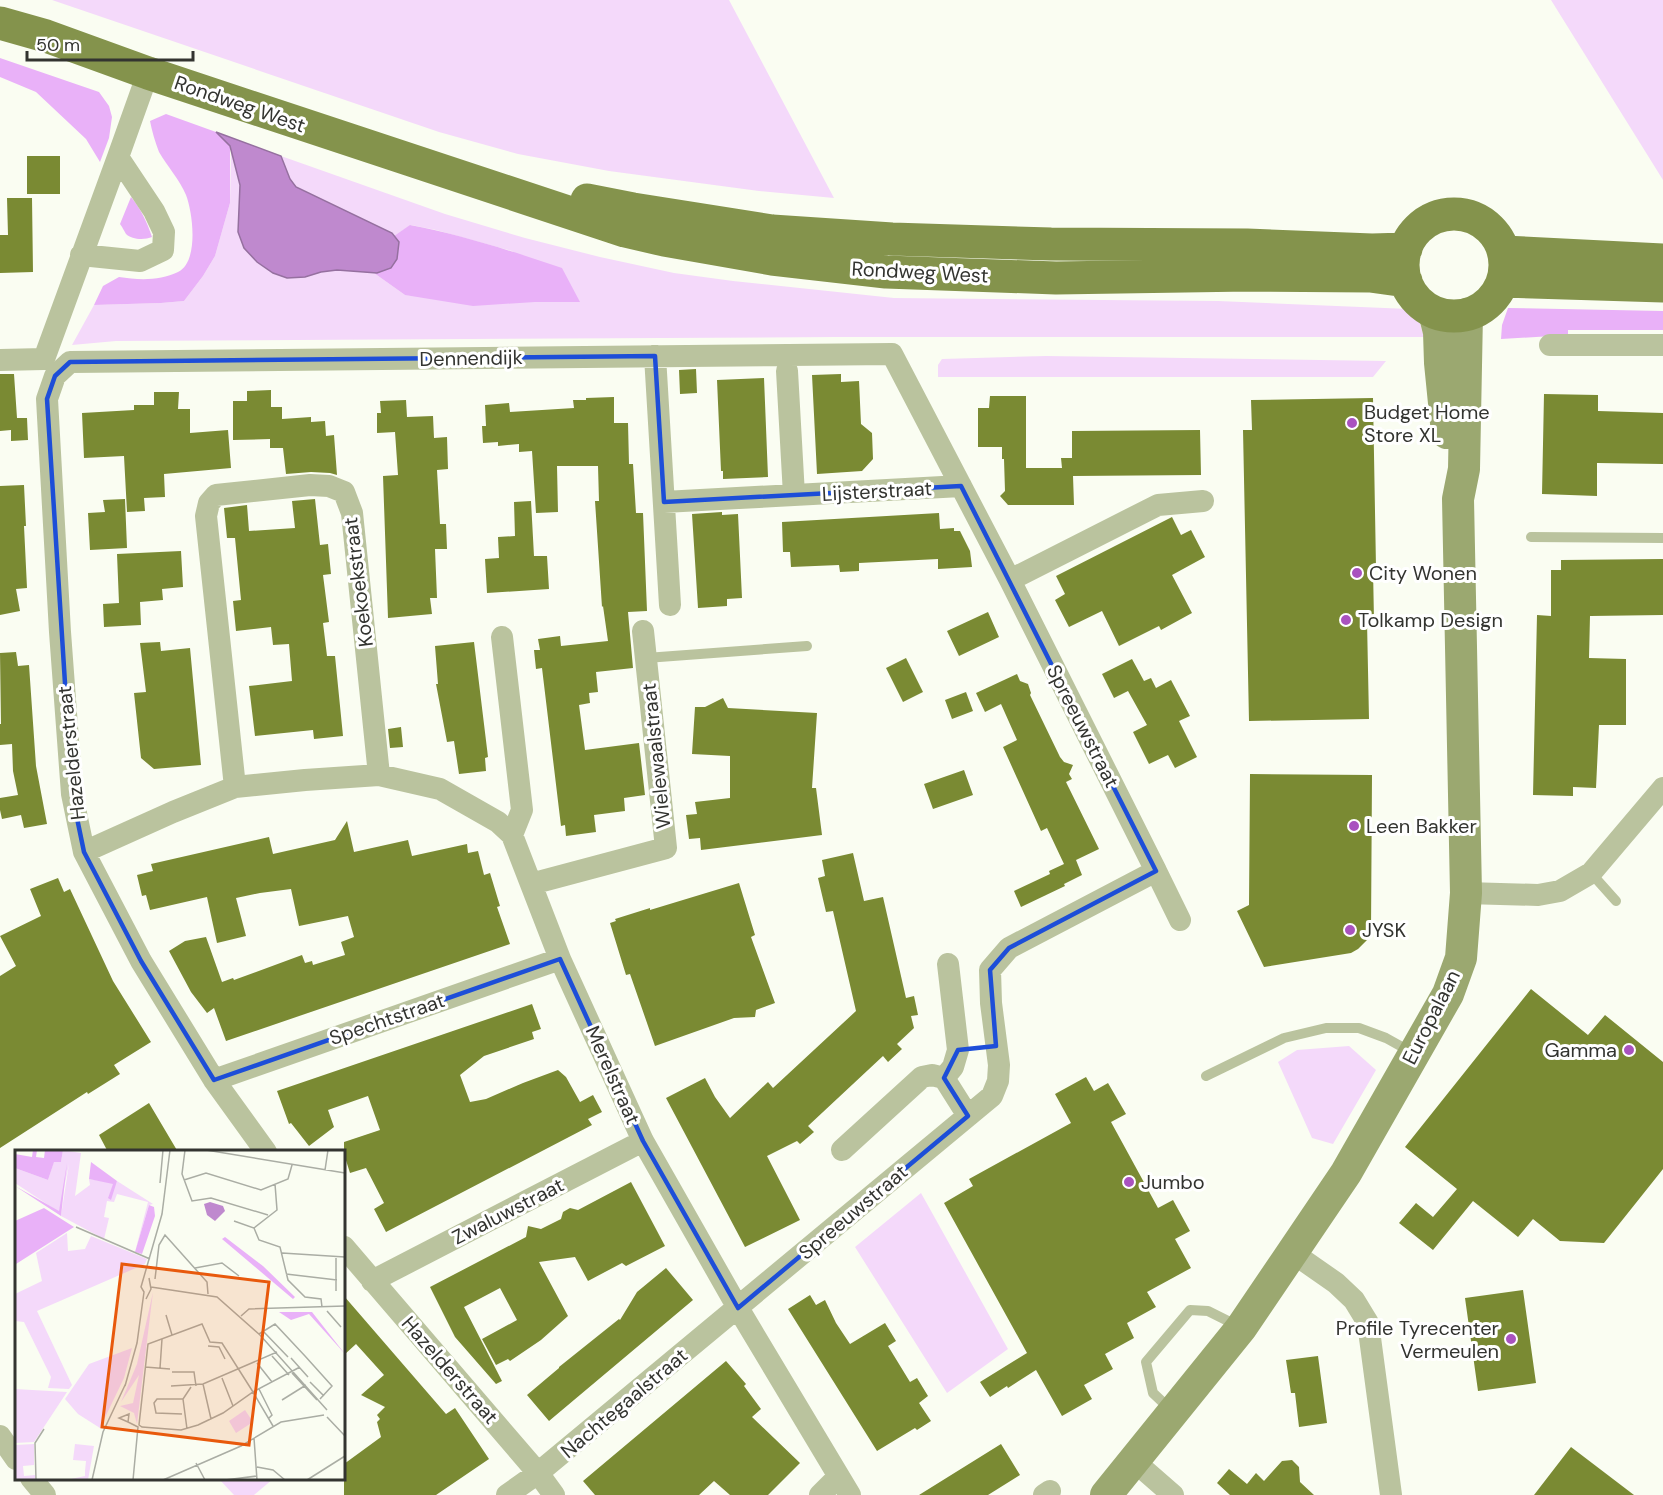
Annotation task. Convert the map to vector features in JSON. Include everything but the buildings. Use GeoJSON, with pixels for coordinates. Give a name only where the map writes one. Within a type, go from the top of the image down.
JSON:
{"type":"FeatureCollection","features":[{"type":"Feature","properties":{"kind":"main road","name":"Rondweg West"},"geometry":{"type":"LineString","coordinates":[[0,23],[46,36],[148,73],[447,173],[625,231],[664,240],[795,262],[886,272],[1045,278],[1370,276],[1406,265]]}},
{"type":"Feature","properties":{"kind":"main road"},"geometry":{"type":"LineString","coordinates":[[1456,214],[1472,217],[1486,225],[1497,237],[1503,266],[1495,296],[1482,308],[1467,314],[1452,316],[1434,312],[1412,294],[1406,265],[1413,235],[1425,223],[1439,216],[1456,214]]}},
{"type":"Feature","properties":{"kind":"main road"},"geometry":{"type":"LineString","coordinates":[[1503,266],[1663,260]]}},
{"type":"Feature","properties":{"kind":"main road"},"geometry":{"type":"LineString","coordinates":[[1503,266],[1663,286]]}},
{"type":"Feature","properties":{"kind":"street"},"geometry":{"type":"LineString","coordinates":[[0,360],[44,359],[148,73]]}},
{"type":"Feature","properties":{"kind":"street"},"geometry":{"type":"LineString","coordinates":[[81,255],[140,261],[163,250],[164,232],[159,221],[118,157]]}},
{"type":"Feature","properties":{"kind":"street","name":"Europalaan"},"geometry":{"type":"LineString","coordinates":[[1434,312],[1439,332],[1451,472],[1458,499]]}},
{"type":"Feature","properties":{"kind":"street","name":"Europalaan"},"geometry":{"type":"LineString","coordinates":[[1106,1495],[1241,1328],[1346,1173],[1448,994],[1461,958],[1466,893],[1458,499],[1464,469],[1467,314]]}},
{"type":"Feature","properties":{"kind":"street"},"geometry":{"type":"LineString","coordinates":[[1550,345],[1663,345]]}},
{"type":"Feature","properties":{"kind":"street","name":"Dennendijk"},"geometry":{"type":"LineString","coordinates":[[55,376],[70,362],[892,354]]}},
{"type":"Feature","properties":{"kind":"street","name":"Spreeuwstraat"},"geometry":{"type":"LineString","coordinates":[[892,354],[1010,580],[1180,920]]}},
{"type":"Feature","properties":{"kind":"street"},"geometry":{"type":"LineString","coordinates":[[655,356],[670,605]]}},
{"type":"Feature","properties":{"kind":"street","name":"Lijsterstraat"},"geometry":{"type":"LineString","coordinates":[[787,371],[794,495]]}},
{"type":"Feature","properties":{"kind":"street","name":"Hazelderstraat"},"geometry":{"type":"LineString","coordinates":[[55,376],[47,399],[59,621],[72,794],[84,852],[141,961],[214,1080],[265,1150]]}},
{"type":"Feature","properties":{"kind":"street","name":"Koekoekstraat"},"geometry":{"type":"LineString","coordinates":[[235,787],[206,516],[209,503],[216,495],[310,485],[329,486],[344,492],[352,513],[379,775]]}},
{"type":"Feature","properties":{"kind":"street","name":"Lijsterstraat"},"geometry":{"type":"LineString","coordinates":[[664,502],[961,486]]}},
{"type":"Feature","properties":{"kind":"street"},"geometry":{"type":"LineString","coordinates":[[1010,580],[1158,505],[1203,501]]}},
{"type":"Feature","properties":{"kind":"street","name":"Wielewaalstraat"},"geometry":{"type":"LineString","coordinates":[[531,884],[666,848],[643,632]]}},
{"type":"Feature","properties":{"kind":"street"},"geometry":{"type":"LineString","coordinates":[[84,852],[235,787],[379,775],[440,789],[498,822],[512,835],[522,810],[502,638]]}},
{"type":"Feature","properties":{"kind":"street"},"geometry":{"type":"LineString","coordinates":[[1466,893],[1539,895],[1560,891],[1591,873],[1663,788]]}},
{"type":"Feature","properties":{"kind":"street","name":"Merelstraat"},"geometry":{"type":"LineString","coordinates":[[512,835],[560,959],[644,1141],[738,1308],[844,1486]]}},
{"type":"Feature","properties":{"kind":"street","name":"Spreeuwstraat"},"geometry":{"type":"LineString","coordinates":[[738,1308],[992,1096],[998,1081],[999,1065],[991,1003],[990,970],[1009,948],[1156,871]]}},
{"type":"Feature","properties":{"kind":"street","name":"Spechtstraat"},"geometry":{"type":"LineString","coordinates":[[214,1080],[560,959]]}},
{"type":"Feature","properties":{"kind":"street"},"geometry":{"type":"LineString","coordinates":[[944,1078],[953,1067],[958,1050],[948,964]]}},
{"type":"Feature","properties":{"kind":"street"},"geometry":{"type":"LineString","coordinates":[[958,1050],[996,1046]]}},
{"type":"Feature","properties":{"kind":"street"},"geometry":{"type":"LineString","coordinates":[[842,1150],[922,1077],[933,1074],[944,1078],[968,1116]]}},
{"type":"Feature","properties":{"kind":"street","name":"Zwaluwstraat"},"geometry":{"type":"LineString","coordinates":[[372,1281],[644,1141]]}},
{"type":"Feature","properties":{"kind":"street","name":"Hazelderstraat"},"geometry":{"type":"LineString","coordinates":[[345,1248],[538,1473],[554,1495]]}},
{"type":"Feature","properties":{"kind":"street"},"geometry":{"type":"LineString","coordinates":[[1293,1253],[1336,1283],[1354,1300],[1368,1323],[1391,1495]]}},
{"type":"Feature","properties":{"kind":"street","name":"Nachtegaalstraat"},"geometry":{"type":"LineString","coordinates":[[507,1495],[538,1473],[738,1308]]}},
{"type":"Feature","properties":{"kind":"street"},"geometry":{"type":"LineString","coordinates":[[0,1436],[15,1458]]}},
{"type":"Feature","properties":{"kind":"street"},"geometry":{"type":"LineString","coordinates":[[1134,1461],[1170,1494]]}},
{"type":"Feature","properties":{"kind":"street"},"geometry":{"type":"LineString","coordinates":[[32,1480],[45,1495]]}},
{"type":"Feature","properties":{"kind":"street"},"geometry":{"type":"LineString","coordinates":[[820,1495],[844,1486]]}},
{"type":"Feature","properties":{"kind":"lane"},"geometry":{"type":"LineString","coordinates":[[1531,537],[1663,538]]}},
{"type":"Feature","properties":{"kind":"lane"},"geometry":{"type":"LineString","coordinates":[[646,658],[807,646]]}},
{"type":"Feature","properties":{"kind":"lane"},"geometry":{"type":"LineString","coordinates":[[1591,873],[1616,901]]}},
{"type":"Feature","properties":{"kind":"lane"},"geometry":{"type":"LineString","coordinates":[[1206,1076],[1284,1038],[1326,1028],[1359,1028],[1386,1038],[1413,1053]]}},
{"type":"Feature","properties":{"kind":"lane"},"geometry":{"type":"LineString","coordinates":[[1173,1412],[1153,1393],[1146,1362],[1190,1310],[1208,1311],[1241,1328]]}},
{"type":"Feature","properties":{"kind":"highlighted area"},"geometry":{"type":"Polygon","coordinates":[[[655,356],[664,502],[961,486],[1156,871],[1009,948],[990,970],[996,1046],[958,1050],[944,1078],[968,1116],[738,1308],[643,1141],[560,959],[214,1080],[141,961],[84,852],[72,794],[47,399],[55,376],[70,362],[655,356]]]}},
{"type":"Feature","properties":{"kind":"shaded area"},"geometry":{"type":"Polygon","coordinates":[[[52,0],[729,0],[834,198],[759,191],[609,171],[518,154],[439,132],[52,0]]]}},
{"type":"Feature","properties":{"kind":"shaded area"},"geometry":{"type":"Polygon","coordinates":[[[1551,0],[1663,0],[1663,180],[1551,0]]]}},
{"type":"Feature","properties":{"kind":"shaded area"},"geometry":{"type":"Polygon","coordinates":[[[0,58],[99,92],[109,106],[112,117],[109,138],[100,162],[86,139],[36,92],[0,77],[0,58]]]}},
{"type":"Feature","properties":{"kind":"shaded area"},"geometry":{"type":"Polygon","coordinates":[[[166,114],[216,132],[230,146],[230,203],[215,256],[184,301],[94,305],[103,286],[119,277],[141,279],[164,277],[185,267],[189,258],[192,248],[192,225],[189,203],[180,184],[159,152],[150,121],[166,114]]]}},
{"type":"Feature","properties":{"kind":"shaded area"},"geometry":{"type":"Polygon","coordinates":[[[216,132],[281,156],[290,179],[296,187],[392,233],[399,242],[397,259],[391,268],[377,273],[337,270],[305,277],[287,278],[273,273],[257,262],[244,248],[238,232],[240,185],[230,146],[216,132]]]}},
{"type":"Feature","properties":{"kind":"shaded area"},"geometry":{"type":"Polygon","coordinates":[[[231,151],[240,185],[238,232],[305,277],[337,270],[374,273],[405,295],[579,302],[512,251],[411,225],[394,236],[296,187],[290,179],[281,156],[445,214],[525,238],[674,273],[894,298],[1218,301],[1409,309],[1419,320],[1424,337],[116,341],[72,345],[94,305],[184,301],[215,256],[230,203],[231,151]]]}},
{"type":"Feature","properties":{"kind":"shaded area"},"geometry":{"type":"Polygon","coordinates":[[[131,197],[138,206],[152,237],[142,239],[132,237],[126,234],[120,224],[131,197]]]}},
{"type":"Feature","properties":{"kind":"shaded area"},"geometry":{"type":"Polygon","coordinates":[[[410,225],[487,244],[562,268],[580,302],[473,306],[405,295],[374,273],[397,259],[399,242],[394,236],[410,225]]]}},
{"type":"Feature","properties":{"kind":"shaded area"},"geometry":{"type":"Polygon","coordinates":[[[1508,308],[1663,311],[1663,330],[1568,330],[1568,335],[1501,339],[1502,325],[1508,308]]]}},
{"type":"Feature","properties":{"kind":"shaded area"},"geometry":{"type":"Polygon","coordinates":[[[1046,356],[1386,361],[1373,377],[938,377],[938,365],[942,359],[1046,356]]]}},
{"type":"Feature","properties":{"kind":"shaded area"},"geometry":{"type":"Polygon","coordinates":[[[1349,1046],[1376,1070],[1333,1144],[1312,1138],[1278,1062],[1297,1050],[1349,1046]]]}},
{"type":"Feature","properties":{"kind":"shaded area"},"geometry":{"type":"Polygon","coordinates":[[[921,1193],[1008,1349],[947,1393],[855,1247],[921,1193]]]}},
{"type":"Feature","properties":{"kind":"shaded area"},"geometry":{"type":"Polygon","coordinates":[[[220,1480],[272,1480],[254,1495],[234,1495],[220,1480]]]}},
{"type":"Feature","properties":{"kind":"place","name":"Budget Home Store XL"},"geometry":{"type":"Point","coordinates":[1352,423]}},
{"type":"Feature","properties":{"kind":"place","name":"City Wonen"},"geometry":{"type":"Point","coordinates":[1357,573]}},
{"type":"Feature","properties":{"kind":"place","name":"Tolkamp Design"},"geometry":{"type":"Point","coordinates":[1346,620]}},
{"type":"Feature","properties":{"kind":"place","name":"Leen Bakker"},"geometry":{"type":"Point","coordinates":[1354,826]}},
{"type":"Feature","properties":{"kind":"place","name":"JYSK"},"geometry":{"type":"Point","coordinates":[1350,930]}},
{"type":"Feature","properties":{"kind":"place","name":"Gamma"},"geometry":{"type":"Point","coordinates":[1629,1050]}},
{"type":"Feature","properties":{"kind":"place","name":"Jumbo"},"geometry":{"type":"Point","coordinates":[1129,1182]}},
{"type":"Feature","properties":{"kind":"place","name":"Profile Tyrecenter Vermeulen"},"geometry":{"type":"Point","coordinates":[1511,1339]}}]}
